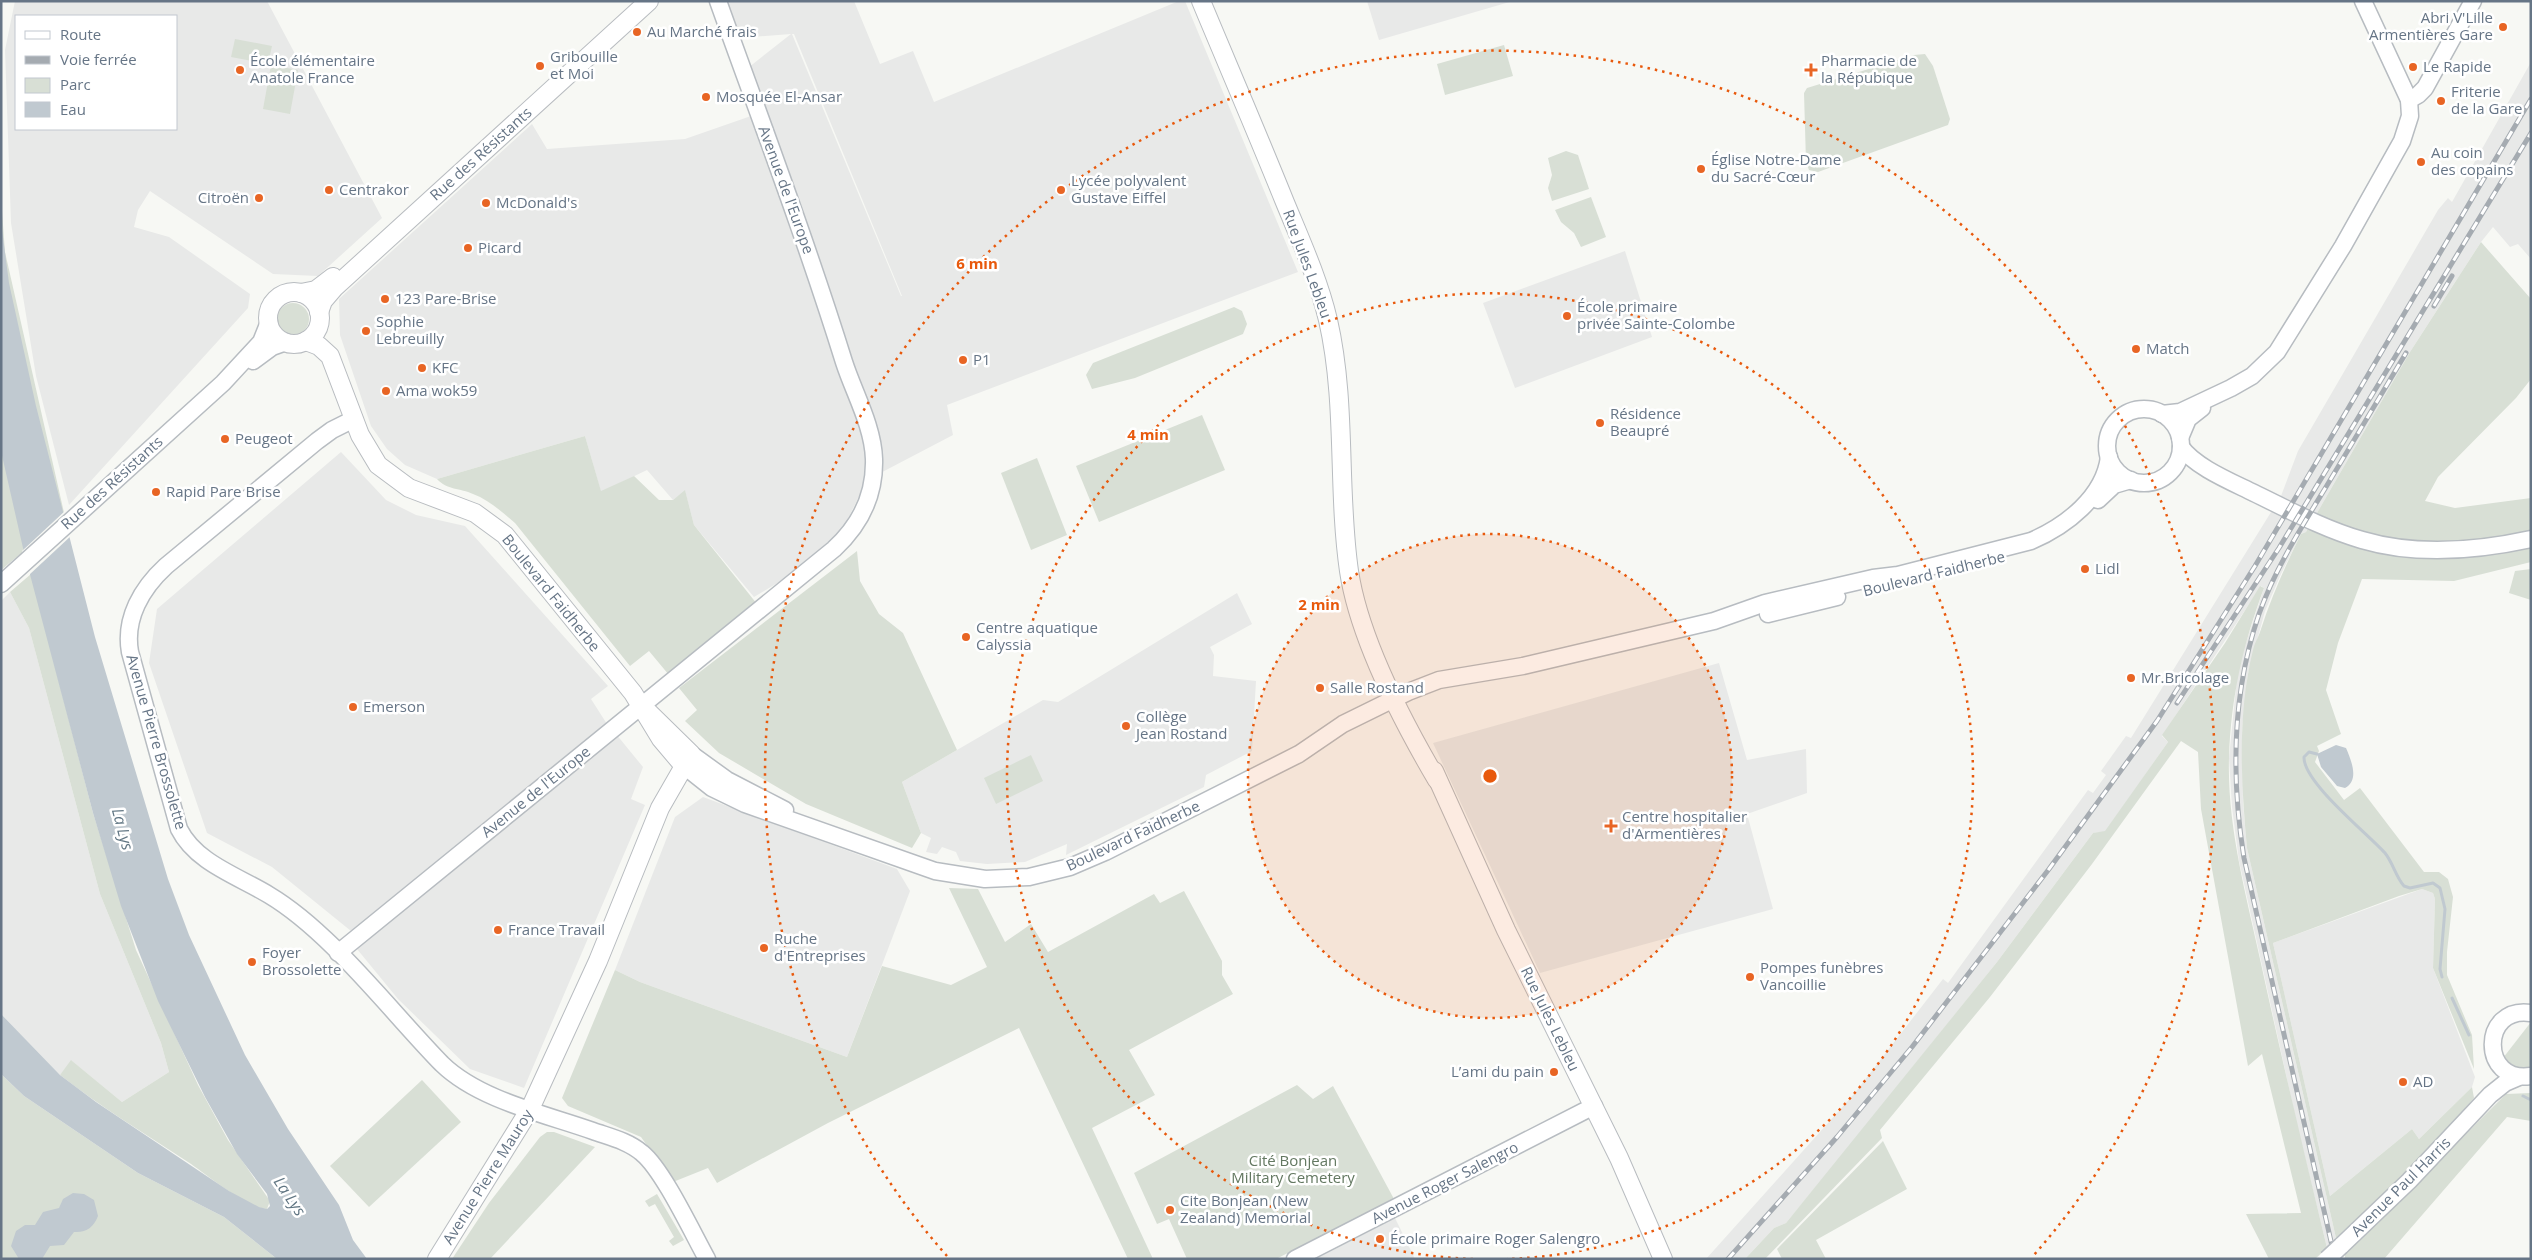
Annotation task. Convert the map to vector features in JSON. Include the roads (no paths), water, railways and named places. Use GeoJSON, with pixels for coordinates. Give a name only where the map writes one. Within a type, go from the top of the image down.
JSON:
{"type":"FeatureCollection","features":[{"type":"Feature","properties":{"kind":"main road","name":"Rue des Résistants"},"geometry":{"type":"LineString","coordinates":[[301,294],[323,287],[637,1]]}},
{"type":"Feature","properties":{"kind":"main road","name":"Rue des Résistants"},"geometry":{"type":"LineString","coordinates":[[319,318],[325,298],[335,287],[649,1]]}},
{"type":"Feature","properties":{"kind":"main road","name":"Rue Jules Lebleu"},"geometry":{"type":"LineString","coordinates":[[1201,1],[1309,261],[1324,304],[1334,350],[1340,395],[1349,573],[1400,701],[1506,930],[1594,1106],[1663,1259]]}},
{"type":"Feature","properties":{"kind":"main road"},"geometry":{"type":"LineString","coordinates":[[288,294],[301,294],[314,301],[319,318],[314,334],[306,341],[296,344],[286,342],[274,333],[269,322],[270,309],[276,300],[288,294]]}},
{"type":"Feature","properties":{"kind":"main road","name":"Boulevard Faidherbe"},"geometry":{"type":"LineString","coordinates":[[319,318],[331,347],[354,419],[366,448],[378,465],[392,478],[423,496],[475,513],[505,535],[642,706],[657,734],[687,759]]}},
{"type":"Feature","properties":{"kind":"main road","name":"Boulevard Faidherbe"},"geometry":{"type":"LineString","coordinates":[[306,341],[326,351],[337,370]]}},
{"type":"Feature","properties":{"kind":"main road","name":"Avenue Pierre Mauroy"},"geometry":{"type":"LineString","coordinates":[[439,1256],[507,1166],[535,1111],[660,808],[687,759]]}},
{"type":"Feature","properties":{"kind":"street","name":"Avenue de l'Europe"},"geometry":{"type":"LineString","coordinates":[[338,953],[841,543],[859,521],[870,496],[874,471],[872,444],[832,322],[718,1]]}},
{"type":"Feature","properties":{"kind":"street"},"geometry":{"type":"LineString","coordinates":[[2225,478],[2193,468],[2171,471],[2151,482],[2131,480],[2116,470],[2109,457],[2109,436],[2121,417],[2141,409],[2162,414],[2180,412],[2252,376],[2270,360],[2288,336],[2343,246],[2406,134],[2410,116],[2409,100],[2363,1]]}},
{"type":"Feature","properties":{"kind":"street"},"geometry":{"type":"LineString","coordinates":[[2409,100],[2418,95],[2424,88],[2473,1]]}},
{"type":"Feature","properties":{"kind":"street"},"geometry":{"type":"LineString","coordinates":[[2171,471],[2178,460],[2185,422],[2195,412],[2260,379],[2283,361],[2318,304],[2343,246]]}},
{"type":"Feature","properties":{"kind":"street","name":"Rue des Résistants"},"geometry":{"type":"LineString","coordinates":[[223,383],[261,342],[269,322]]}},
{"type":"Feature","properties":{"kind":"street","name":"Rue des Résistants"},"geometry":{"type":"LineString","coordinates":[[1,584],[223,383],[263,352],[286,342]]}},
{"type":"Feature","properties":{"kind":"street"},"geometry":{"type":"LineString","coordinates":[[2162,414],[2172,422],[2180,442],[2189,456],[2225,478],[2329,529],[2374,544],[2435,550],[2531,539]]}},
{"type":"Feature","properties":{"kind":"street","name":"Avenue Pierre Brossolette"},"geometry":{"type":"LineString","coordinates":[[354,419],[332,430],[317,441],[159,572],[135,606],[128,640],[142,702],[182,835],[202,856],[287,907],[338,953],[455,1076],[476,1088],[618,1140],[641,1152],[655,1169],[707,1259]]}},
{"type":"Feature","properties":{"kind":"street","name":"Boulevard Faidherbe"},"geometry":{"type":"LineString","coordinates":[[687,759],[704,783],[737,801],[948,874],[995,879],[1038,875],[1093,858],[1299,754],[1332,731],[1400,701],[1523,666],[1714,621],[1765,603],[1873,578],[1898,575],[2037,538],[2060,525],[2091,498],[2103,480],[2109,457]]}},
{"type":"Feature","properties":{"kind":"street","name":"Boulevard Faidherbe"},"geometry":{"type":"LineString","coordinates":[[1714,621],[1754,617],[1869,590],[1914,576],[2017,554],[2059,535],[2080,519],[2110,487],[2120,482],[2131,480]]}},
{"type":"Feature","properties":{"kind":"street"},"geometry":{"type":"LineString","coordinates":[[2500,544],[2531,533]]}},
{"type":"Feature","properties":{"kind":"street","name":"Avenue Paul Harris"},"geometry":{"type":"LineString","coordinates":[[2525,1077],[2507,1072],[2498,1063],[2492,1047],[2496,1028],[2510,1015],[2531,1012]]}},
{"type":"Feature","properties":{"kind":"street","name":"Avenue Paul Harris"},"geometry":{"type":"LineString","coordinates":[[2473,1112],[2492,1083],[2498,1063]]}},
{"type":"Feature","properties":{"kind":"street","name":"Avenue Paul Harris"},"geometry":{"type":"LineString","coordinates":[[2326,1259],[2420,1170],[2473,1112],[2503,1084],[2525,1077]]}},
{"type":"Feature","properties":{"kind":"street","name":"Avenue Roger Salengro"},"geometry":{"type":"LineString","coordinates":[[1295,1259],[1594,1106]]}},
{"type":"Feature","properties":{"kind":"water","name":"La Lys"},"geometry":{"type":"Polygon","coordinates":[[[1,222],[9,283],[36,406],[95,637],[168,879],[189,935],[245,1055],[288,1129],[339,1205],[353,1240],[367,1259],[277,1259],[224,1217],[138,1173],[24,1096],[1,1074],[1,1014],[60,1075],[96,1102],[229,1191],[259,1207],[267,1209],[270,1206],[267,1194],[237,1154],[205,1097],[158,1001],[121,906],[93,813],[23,548],[1,451],[1,222]]]}},
{"type":"Feature","properties":{"kind":"water"},"geometry":{"type":"Polygon","coordinates":[[[2336,745],[2346,748],[2352,764],[2352,780],[2345,788],[2337,786],[2321,767],[2317,754],[2336,745]]]}},
{"type":"Feature","properties":{"kind":"water"},"geometry":{"type":"Polygon","coordinates":[[[73,1193],[84,1194],[94,1200],[98,1216],[94,1223],[86,1230],[74,1232],[64,1245],[50,1246],[42,1259],[19,1259],[11,1246],[16,1231],[25,1225],[35,1225],[43,1212],[59,1208],[63,1199],[73,1193]]]}},
{"type":"Feature","properties":{"kind":"waterway"},"geometry":{"type":"LineString","coordinates":[[2317,754],[2309,752],[2304,757],[2306,767],[2314,780],[2337,807],[2385,853],[2404,886],[2410,888],[2433,883],[2440,888],[2445,909],[2440,969],[2442,977]]}},
{"type":"Feature","properties":{"kind":"waterway"},"geometry":{"type":"LineString","coordinates":[[2452,998],[2469,1035]]}},
{"type":"Feature","properties":{"kind":"waterway"},"geometry":{"type":"LineString","coordinates":[[2523,1096],[2531,1100]]}},
{"type":"Feature","properties":{"kind":"railway"},"geometry":{"type":"LineString","coordinates":[[1728,1259],[1837,1137],[1912,1047],[2049,869],[2157,721],[2255,566],[2531,99]]}},
{"type":"Feature","properties":{"kind":"railway"},"geometry":{"type":"LineString","coordinates":[[2177,703],[2279,548],[2531,133]]}},
{"type":"Feature","properties":{"kind":"railway"},"geometry":{"type":"LineString","coordinates":[[2434,306],[2452,276]]}},
{"type":"Feature","properties":{"kind":"railway"},"geometry":{"type":"LineString","coordinates":[[2335,1259],[2244,858],[2237,797],[2236,735],[2243,674],[2250,644],[2265,597],[2298,533],[2406,353]]}},
{"type":"Feature","properties":{"kind":"place","name":"Abri V'Lille Armentières Gare"},"geometry":{"type":"Point","coordinates":[2503,27]}},
{"type":"Feature","properties":{"kind":"place","name":"Au Marché frais"},"geometry":{"type":"Point","coordinates":[637,32]}},
{"type":"Feature","properties":{"kind":"place","name":"Gribouille et Moi"},"geometry":{"type":"Point","coordinates":[540,66]}},
{"type":"Feature","properties":{"kind":"place","name":"Le Rapide"},"geometry":{"type":"Point","coordinates":[2413,67]}},
{"type":"Feature","properties":{"kind":"place","name":"École élémentaire Anatole France"},"geometry":{"type":"Point","coordinates":[240,70]}},
{"type":"Feature","properties":{"kind":"place","name":"Pharmacie de la Répubique"},"geometry":{"type":"Point","coordinates":[1811,70]}},
{"type":"Feature","properties":{"kind":"place","name":"Mosquée El-Ansar"},"geometry":{"type":"Point","coordinates":[706,97]}},
{"type":"Feature","properties":{"kind":"place","name":"Friterie de la Gare"},"geometry":{"type":"Point","coordinates":[2441,101]}},
{"type":"Feature","properties":{"kind":"place","name":"Au coin des copains"},"geometry":{"type":"Point","coordinates":[2421,162]}},
{"type":"Feature","properties":{"kind":"place","name":"Église Notre-Dame du Sacré-Cœur"},"geometry":{"type":"Point","coordinates":[1701,169]}},
{"type":"Feature","properties":{"kind":"place","name":"Centrakor"},"geometry":{"type":"Point","coordinates":[329,190]}},
{"type":"Feature","properties":{"kind":"place","name":"Lycée polyvalent Gustave Eiffel"},"geometry":{"type":"Point","coordinates":[1061,190]}},
{"type":"Feature","properties":{"kind":"place","name":"Citroën"},"geometry":{"type":"Point","coordinates":[259,198]}},
{"type":"Feature","properties":{"kind":"place","name":"McDonald's"},"geometry":{"type":"Point","coordinates":[486,203]}},
{"type":"Feature","properties":{"kind":"place","name":"Picard"},"geometry":{"type":"Point","coordinates":[468,248]}},
{"type":"Feature","properties":{"kind":"place","name":"123 Pare-Brise"},"geometry":{"type":"Point","coordinates":[385,299]}},
{"type":"Feature","properties":{"kind":"place","name":"École primaire privée Sainte-Colombe"},"geometry":{"type":"Point","coordinates":[1567,316]}},
{"type":"Feature","properties":{"kind":"place","name":"Sophie Lebreuilly"},"geometry":{"type":"Point","coordinates":[366,331]}},
{"type":"Feature","properties":{"kind":"place","name":"Match"},"geometry":{"type":"Point","coordinates":[2136,349]}},
{"type":"Feature","properties":{"kind":"place","name":"P1"},"geometry":{"type":"Point","coordinates":[963,360]}},
{"type":"Feature","properties":{"kind":"place","name":"KFC"},"geometry":{"type":"Point","coordinates":[422,368]}},
{"type":"Feature","properties":{"kind":"place","name":"Ama wok59"},"geometry":{"type":"Point","coordinates":[386,391]}},
{"type":"Feature","properties":{"kind":"place","name":"Résidence Beaupré"},"geometry":{"type":"Point","coordinates":[1600,423]}},
{"type":"Feature","properties":{"kind":"place","name":"Peugeot"},"geometry":{"type":"Point","coordinates":[225,439]}},
{"type":"Feature","properties":{"kind":"place","name":"Rapid Pare Brise"},"geometry":{"type":"Point","coordinates":[156,492]}},
{"type":"Feature","properties":{"kind":"place","name":"Lidl"},"geometry":{"type":"Point","coordinates":[2085,569]}},
{"type":"Feature","properties":{"kind":"place","name":"Centre aquatique Calyssia"},"geometry":{"type":"Point","coordinates":[966,637]}},
{"type":"Feature","properties":{"kind":"place","name":"Mr.Bricolage"},"geometry":{"type":"Point","coordinates":[2131,678]}},
{"type":"Feature","properties":{"kind":"place","name":"Salle Rostand"},"geometry":{"type":"Point","coordinates":[1320,688]}},
{"type":"Feature","properties":{"kind":"place","name":"Emerson"},"geometry":{"type":"Point","coordinates":[353,707]}},
{"type":"Feature","properties":{"kind":"place","name":"Collège Jean Rostand"},"geometry":{"type":"Point","coordinates":[1126,726]}},
{"type":"Feature","properties":{"kind":"place","name":"Centre hospitalier d'Armentières"},"geometry":{"type":"Point","coordinates":[1611,826]}},
{"type":"Feature","properties":{"kind":"place","name":"France Travail"},"geometry":{"type":"Point","coordinates":[498,930]}},
{"type":"Feature","properties":{"kind":"place","name":"Ruche d'Entreprises"},"geometry":{"type":"Point","coordinates":[764,948]}},
{"type":"Feature","properties":{"kind":"place","name":"Foyer Brossolette"},"geometry":{"type":"Point","coordinates":[252,962]}},
{"type":"Feature","properties":{"kind":"place","name":"Pompes funèbres Vancoillie"},"geometry":{"type":"Point","coordinates":[1750,977]}},
{"type":"Feature","properties":{"kind":"place","name":"L’ami du pain"},"geometry":{"type":"Point","coordinates":[1554,1072]}},
{"type":"Feature","properties":{"kind":"place","name":"AD"},"geometry":{"type":"Point","coordinates":[2403,1082]}},
{"type":"Feature","properties":{"kind":"place","name":"Cite Bonjean (New Zealand) Memorial"},"geometry":{"type":"Point","coordinates":[1170,1210]}},
{"type":"Feature","properties":{"kind":"place","name":"École primaire Roger Salengro"},"geometry":{"type":"Point","coordinates":[1380,1239]}},
{"type":"Feature","properties":{"kind":"park label","name":"Cité Bonjean Military Cemetery"},"geometry":{"type":"Point","coordinates":[1293,1170]}}]}
